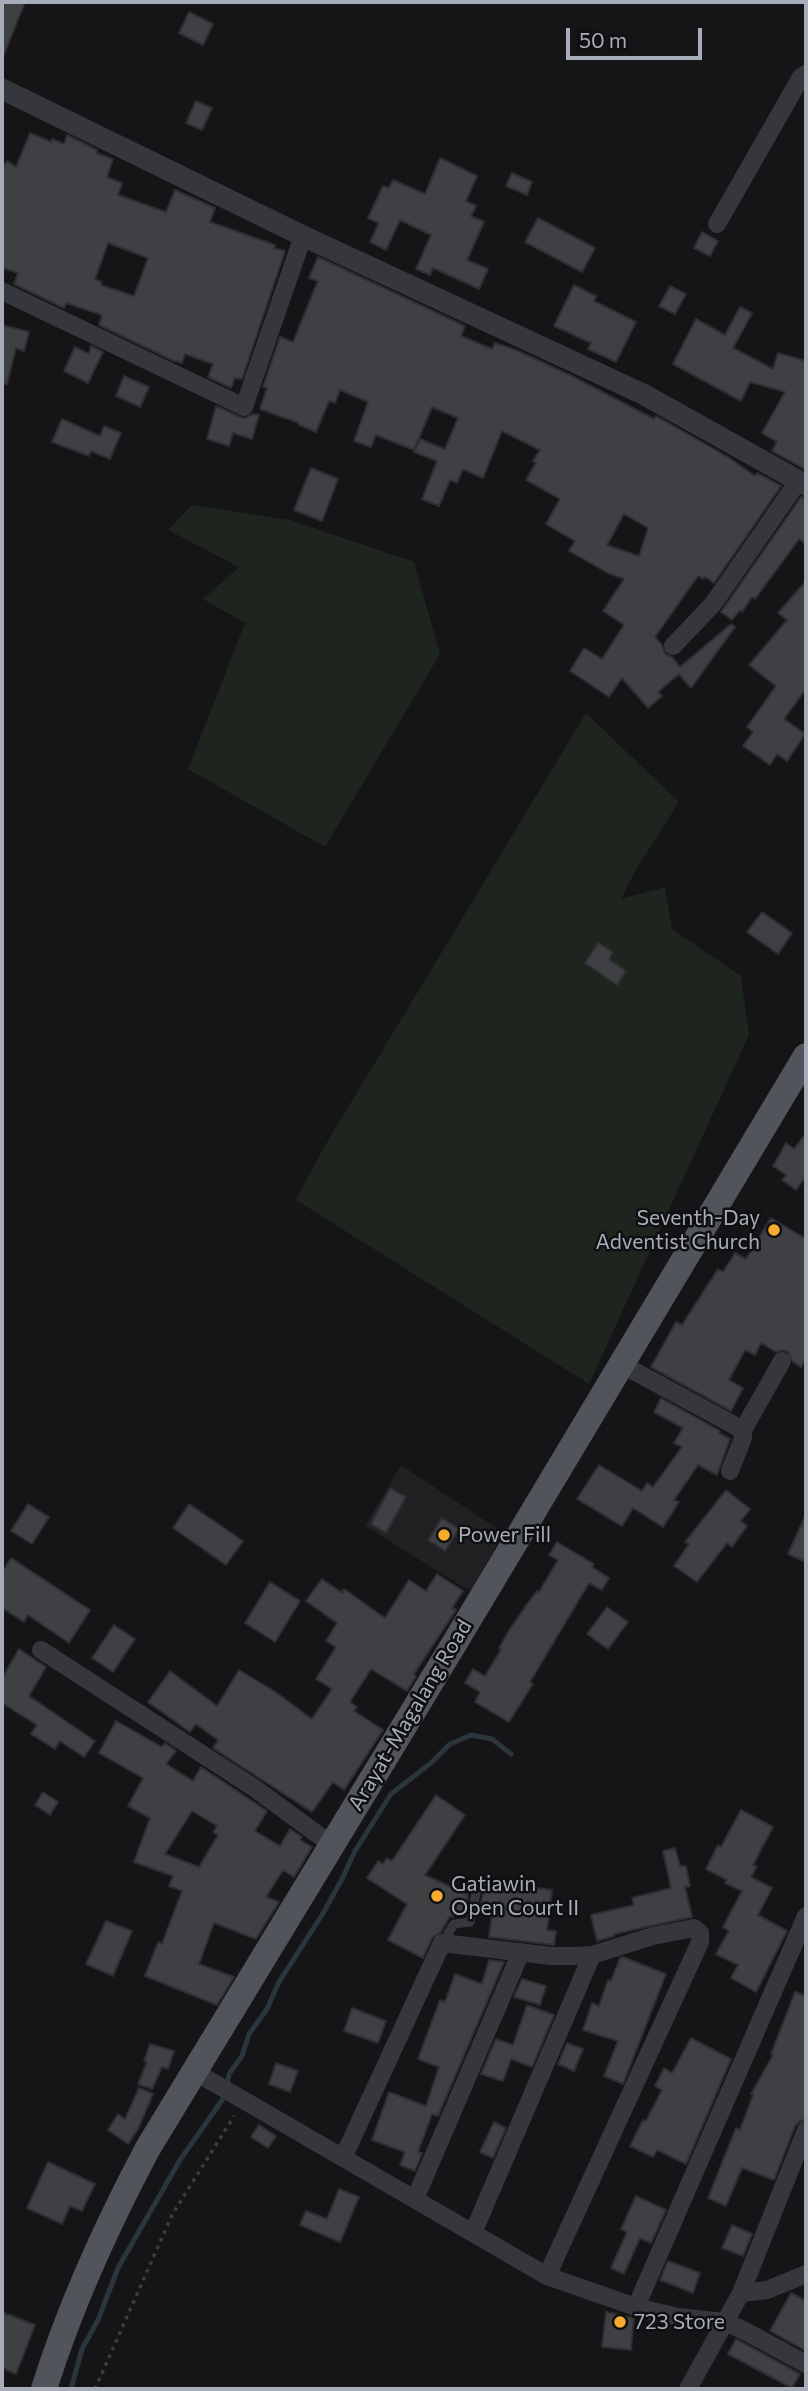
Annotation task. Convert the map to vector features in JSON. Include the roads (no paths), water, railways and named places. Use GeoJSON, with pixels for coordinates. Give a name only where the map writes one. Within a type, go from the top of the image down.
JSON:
{"type":"FeatureCollection","features":[{"type":"Feature","properties":{"kind":"main road","name":"Arayat-Magalang Road"},"geometry":{"type":"LineString","coordinates":[[44,2389],[73,2309],[114,2213],[148,2148],[806,1056]]}},
{"type":"Feature","properties":{"kind":"street"},"geometry":{"type":"LineString","coordinates":[[717,224],[801,77],[806,74]]}},
{"type":"Feature","properties":{"kind":"street"},"geometry":{"type":"LineString","coordinates":[[2,89],[303,236],[643,394],[803,483],[713,604],[673,646]]}},
{"type":"Feature","properties":{"kind":"street"},"geometry":{"type":"LineString","coordinates":[[2,291],[244,408],[303,236]]}},
{"type":"Feature","properties":{"kind":"street"},"geometry":{"type":"LineString","coordinates":[[730,1471],[743,1438],[743,1430],[782,1361]]}},
{"type":"Feature","properties":{"kind":"street"},"geometry":{"type":"LineString","coordinates":[[621,1364],[743,1430]]}},
{"type":"Feature","properties":{"kind":"street"},"geometry":{"type":"LineString","coordinates":[[41,1650],[253,1787],[332,1845]]}},
{"type":"Feature","properties":{"kind":"street"},"geometry":{"type":"LineString","coordinates":[[636,2307],[806,1916]]}},
{"type":"Feature","properties":{"kind":"street"},"geometry":{"type":"LineString","coordinates":[[343,2158],[442,1943],[551,1956],[592,1955],[653,1936],[694,1928],[700,1933],[700,1942],[547,2276]]}},
{"type":"Feature","properties":{"kind":"street"},"geometry":{"type":"LineString","coordinates":[[415,2199],[521,1952]]}},
{"type":"Feature","properties":{"kind":"street"},"geometry":{"type":"LineString","coordinates":[[473,2233],[592,1955]]}},
{"type":"Feature","properties":{"kind":"street"},"geometry":{"type":"LineString","coordinates":[[195,2071],[547,2276],[636,2307],[725,2322],[806,2364]]}},
{"type":"Feature","properties":{"kind":"street"},"geometry":{"type":"LineString","coordinates":[[688,2389],[741,2293],[806,2130]]}},
{"type":"Feature","properties":{"kind":"street"},"geometry":{"type":"LineString","coordinates":[[741,2293],[767,2290],[806,2274]]}},
{"type":"Feature","properties":{"kind":"lane"},"geometry":{"type":"LineString","coordinates":[[442,1943],[454,1924],[471,1922],[477,1888]]}},
{"type":"Feature","properties":{"kind":"waterway"},"geometry":{"type":"LineString","coordinates":[[71,2389],[82,2349],[98,2320],[118,2268],[180,2160],[225,2096],[229,2074],[242,2056],[249,2034],[267,2009],[279,1982],[322,1915],[355,1851],[391,1794],[431,1763],[450,1744],[471,1735],[492,1739],[511,1754]]}},
{"type":"Feature","properties":{"kind":"place","name":"Seventh-Day Adventist Church"},"geometry":{"type":"Point","coordinates":[774,1230]}},
{"type":"Feature","properties":{"kind":"place","name":"Power Fill"},"geometry":{"type":"Point","coordinates":[444,1535]}},
{"type":"Feature","properties":{"kind":"place","name":"Gatiawin Open Court II"},"geometry":{"type":"Point","coordinates":[437,1896]}},
{"type":"Feature","properties":{"kind":"place","name":"723 Store"},"geometry":{"type":"Point","coordinates":[620,2322]}}]}
